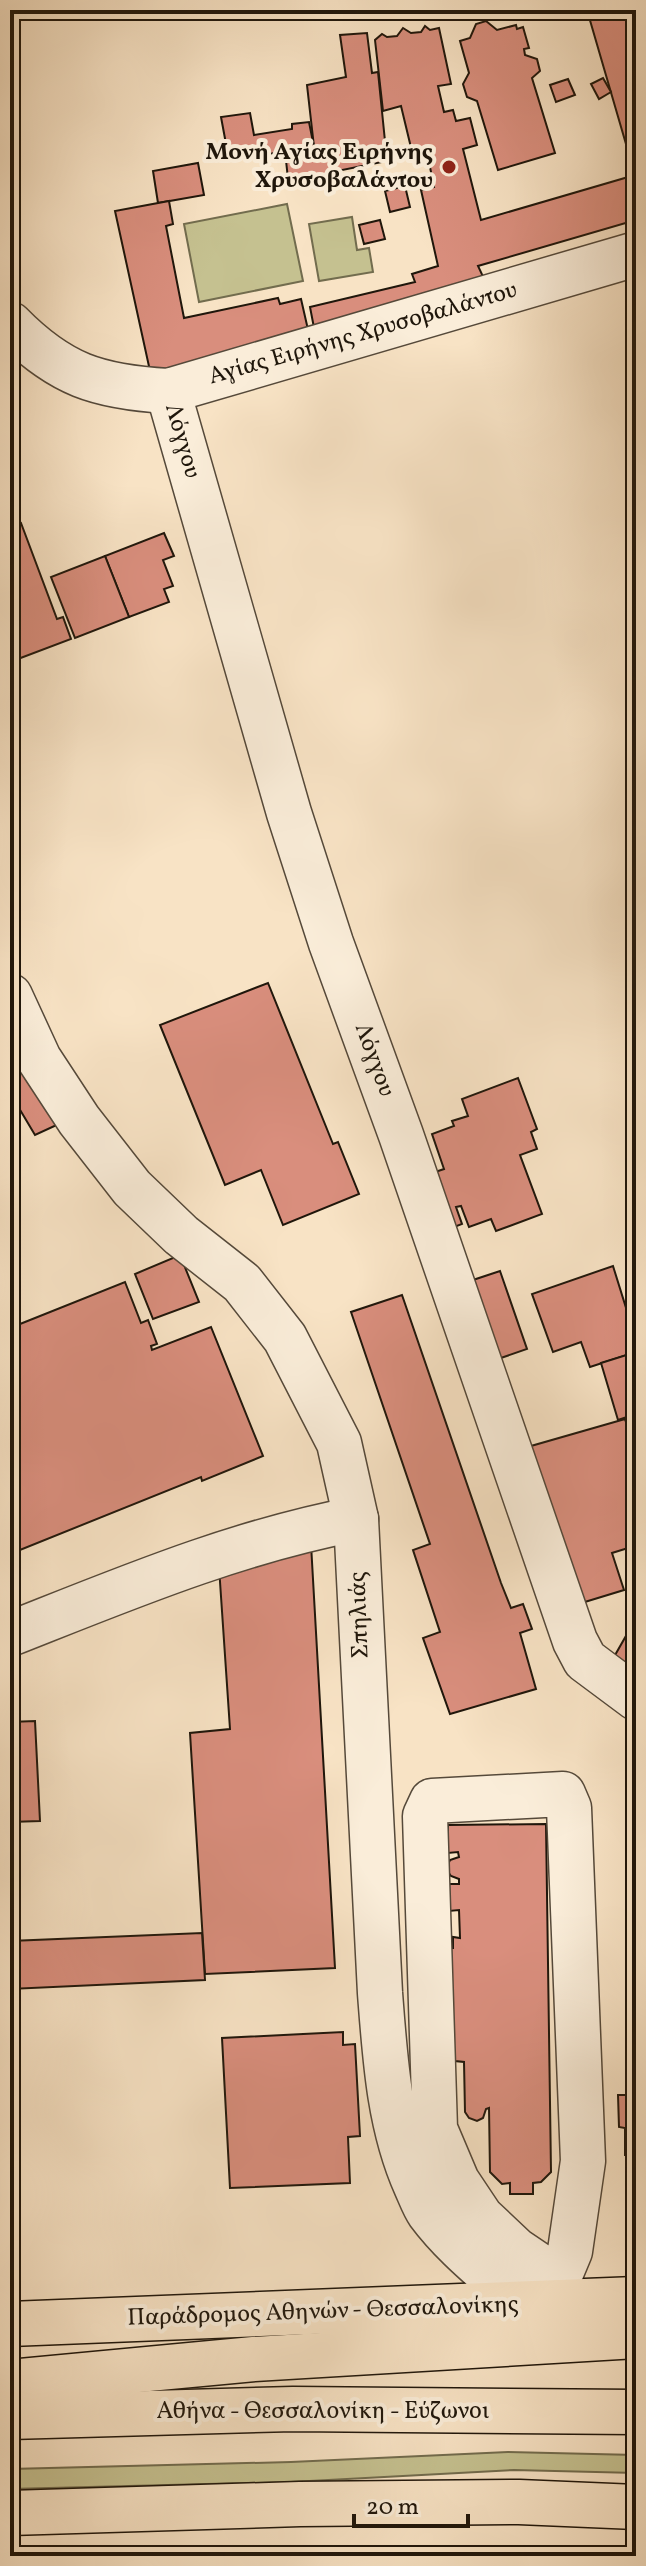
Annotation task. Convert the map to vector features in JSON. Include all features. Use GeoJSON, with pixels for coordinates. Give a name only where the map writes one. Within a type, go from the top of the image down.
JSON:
{"type":"FeatureCollection","features":[{"type":"Feature","properties":{"kind":"main road","name":"Παράδρομος Αθηνών - Θεσσαλονίκης"},"geometry":{"type":"LineString","coordinates":[[10,2324],[543,2295],[636,2299]]}},
{"type":"Feature","properties":{"kind":"main road"},"geometry":{"type":"LineString","coordinates":[[10,2382],[254,2359],[636,2336]]}},
{"type":"Feature","properties":{"kind":"main road","name":"Αθήνα - Θεσσαλονίκη - Εύζωνοι"},"geometry":{"type":"LineString","coordinates":[[10,2417],[293,2409],[636,2412]]}},
{"type":"Feature","properties":{"kind":"main road"},"geometry":{"type":"LineString","coordinates":[[10,2513],[300,2504],[519,2502],[636,2507]]}},
{"type":"Feature","properties":{"kind":"street","name":"Αγίας Ειρήνης Χρυσοβαλάντου"},"geometry":{"type":"LineString","coordinates":[[10,324],[55,364],[82,377],[125,388],[168,391],[636,254]]}},
{"type":"Feature","properties":{"kind":"street","name":"Λόγγου"},"geometry":{"type":"LineString","coordinates":[[168,391],[289,813],[331,943],[406,1150],[575,1641],[585,1660],[636,1698]]}},
{"type":"Feature","properties":{"kind":"street","name":"Σπηλιάς"},"geometry":{"type":"LineString","coordinates":[[10,996],[39,1059],[79,1120],[132,1188],[181,1235],[242,1283],[285,1338],[339,1443],[356,1519],[368,1792],[384,2043],[395,2124],[408,2167],[428,2212],[464,2251],[543,2295]]}},
{"type":"Feature","properties":{"kind":"street"},"geometry":{"type":"LineString","coordinates":[[10,1634],[149,1578],[300,1530],[356,1519]]}},
{"type":"Feature","properties":{"kind":"street"},"geometry":{"type":"LineString","coordinates":[[563,1794],[569,1808],[583,2161],[570,2251],[543,2295],[516,2250],[481,2217],[457,2181],[435,2129],[425,1816],[432,1801],[563,1794]]}},
{"type":"Feature","properties":{"kind":"shaded area"},"geometry":{"type":"Polygon","coordinates":[[[287,204],[303,281],[199,302],[184,224],[287,204]]]}},
{"type":"Feature","properties":{"kind":"shaded area"},"geometry":{"type":"Polygon","coordinates":[[[352,217],[357,250],[369,248],[373,272],[319,281],[309,224],[352,217]]]}},
{"type":"Feature","properties":{"kind":"shaded area"},"geometry":{"type":"Polygon","coordinates":[[[508,2452],[636,2455],[636,2473],[514,2470],[291,2482],[10,2489],[10,2469],[291,2462],[508,2452]]]}},
{"type":"Feature","properties":{"kind":"building"},"geometry":{"type":"Polygon","coordinates":[[[341,10],[368,10],[369,15],[343,18],[341,10]]]}},
{"type":"Feature","properties":{"kind":"building"},"geometry":{"type":"Polygon","coordinates":[[[532,10],[556,10],[555,14],[545,19],[534,15],[532,10]]]}},
{"type":"Feature","properties":{"kind":"building","name":"Μονή Αγίας Ειρήνης Χρυσοβαλάντου"},"geometry":{"type":"Polygon","coordinates":[[[587,10],[636,10],[636,220],[478,266],[487,285],[315,333],[310,307],[415,282],[412,274],[438,266],[421,190],[434,187],[428,157],[414,160],[401,106],[383,111],[375,40],[382,34],[397,36],[403,28],[411,33],[421,32],[425,26],[430,30],[439,28],[451,84],[438,86],[444,112],[453,110],[456,121],[470,118],[477,145],[463,149],[481,220],[635,175],[587,10]]]}},
{"type":"Feature","properties":{"kind":"building","name":"Μονή Αγίας Ειρήνης Χρυσοβαλάντου"},"geometry":{"type":"Polygon","coordinates":[[[486,21],[497,30],[516,25],[517,29],[523,27],[529,48],[524,49],[525,55],[537,59],[540,71],[532,78],[555,153],[498,170],[477,101],[467,97],[463,84],[469,73],[460,41],[470,38],[476,24],[486,21]]]}},
{"type":"Feature","properties":{"kind":"building"},"geometry":{"type":"Polygon","coordinates":[[[367,33],[372,73],[378,72],[387,161],[337,171],[337,180],[317,184],[316,176],[288,179],[285,151],[314,147],[307,85],[346,77],[340,35],[367,33]]]}},
{"type":"Feature","properties":{"kind":"building"},"geometry":{"type":"Polygon","coordinates":[[[603,78],[611,92],[599,99],[591,84],[603,78]]]}},
{"type":"Feature","properties":{"kind":"building"},"geometry":{"type":"Polygon","coordinates":[[[568,79],[575,95],[556,102],[550,85],[568,79]]]}},
{"type":"Feature","properties":{"kind":"building"},"geometry":{"type":"Polygon","coordinates":[[[250,113],[254,135],[292,129],[292,124],[309,122],[314,147],[229,160],[221,117],[250,113]]]}},
{"type":"Feature","properties":{"kind":"building"},"geometry":{"type":"Polygon","coordinates":[[[198,163],[204,195],[158,203],[153,171],[198,163]]]}},
{"type":"Feature","properties":{"kind":"building"},"geometry":{"type":"Polygon","coordinates":[[[405,186],[410,207],[390,212],[385,191],[405,186]]]}},
{"type":"Feature","properties":{"kind":"building"},"geometry":{"type":"Polygon","coordinates":[[[169,201],[173,224],[166,226],[184,318],[278,298],[280,304],[301,299],[309,334],[167,370],[150,371],[115,211],[169,201]]]}},
{"type":"Feature","properties":{"kind":"building"},"geometry":{"type":"Polygon","coordinates":[[[380,220],[385,239],[364,244],[359,225],[380,220]]]}},
{"type":"Feature","properties":{"kind":"building"},"geometry":{"type":"Polygon","coordinates":[[[21,523],[57,619],[63,617],[71,639],[10,662],[10,527],[21,523]]]}},
{"type":"Feature","properties":{"kind":"building"},"geometry":{"type":"Polygon","coordinates":[[[164,533],[174,556],[163,560],[173,586],[164,589],[169,602],[129,617],[105,556],[164,533]]]}},
{"type":"Feature","properties":{"kind":"building"},"geometry":{"type":"Polygon","coordinates":[[[105,556],[129,617],[75,638],[51,577],[105,556]]]}},
{"type":"Feature","properties":{"kind":"building"},"geometry":{"type":"Polygon","coordinates":[[[268,983],[333,1144],[338,1142],[359,1194],[283,1225],[261,1170],[225,1185],[160,1025],[268,983]]]}},
{"type":"Feature","properties":{"kind":"building"},"geometry":{"type":"Polygon","coordinates":[[[10,1030],[61,1123],[35,1135],[10,1093],[10,1030]]]}},
{"type":"Feature","properties":{"kind":"building"},"geometry":{"type":"Polygon","coordinates":[[[518,1078],[537,1129],[531,1132],[537,1149],[520,1155],[542,1214],[496,1231],[491,1219],[469,1227],[461,1206],[456,1207],[462,1224],[449,1229],[429,1174],[444,1169],[432,1134],[454,1126],[452,1121],[468,1116],[462,1099],[518,1078]]]}},
{"type":"Feature","properties":{"kind":"building"},"geometry":{"type":"Polygon","coordinates":[[[180,1255],[199,1302],[153,1319],[135,1274],[180,1255]]]}},
{"type":"Feature","properties":{"kind":"building"},"geometry":{"type":"Polygon","coordinates":[[[613,1266],[636,1340],[636,1352],[590,1367],[581,1342],[553,1352],[532,1294],[613,1266]]]}},
{"type":"Feature","properties":{"kind":"building"},"geometry":{"type":"Polygon","coordinates":[[[500,1271],[527,1349],[495,1360],[467,1282],[500,1271]]]}},
{"type":"Feature","properties":{"kind":"building"},"geometry":{"type":"Polygon","coordinates":[[[125,1282],[141,1323],[148,1320],[157,1344],[151,1346],[152,1350],[211,1327],[263,1456],[202,1481],[201,1477],[10,1554],[10,1328],[125,1282]]]}},
{"type":"Feature","properties":{"kind":"building"},"geometry":{"type":"Polygon","coordinates":[[[402,1295],[501,1583],[511,1608],[523,1604],[532,1629],[520,1633],[536,1689],[450,1714],[423,1638],[440,1632],[413,1550],[430,1544],[351,1312],[402,1295]]]}},
{"type":"Feature","properties":{"kind":"building"},"geometry":{"type":"Polygon","coordinates":[[[636,1352],[636,1414],[618,1420],[601,1363],[636,1352]]]}},
{"type":"Feature","properties":{"kind":"building"},"geometry":{"type":"Polygon","coordinates":[[[625,1419],[636,1448],[636,1583],[628,1548],[612,1553],[624,1590],[575,1605],[524,1448],[625,1419]]]}},
{"type":"Feature","properties":{"kind":"building"},"geometry":{"type":"Polygon","coordinates":[[[311,1544],[335,1968],[205,1974],[190,1733],[230,1729],[219,1567],[311,1544]]]}},
{"type":"Feature","properties":{"kind":"building"},"geometry":{"type":"Polygon","coordinates":[[[636,1620],[636,1679],[610,1664],[636,1620]]]}},
{"type":"Feature","properties":{"kind":"building"},"geometry":{"type":"Polygon","coordinates":[[[35,1721],[40,1821],[10,1822],[10,1722],[35,1721]]]}},
{"type":"Feature","properties":{"kind":"building"},"geometry":{"type":"Polygon","coordinates":[[[546,1824],[551,2172],[541,2182],[533,2183],[533,2194],[510,2194],[510,2183],[502,2184],[490,2172],[489,2108],[477,2121],[469,2118],[465,2112],[464,2062],[455,2061],[455,2052],[450,2052],[448,1948],[453,1948],[453,1937],[460,1938],[459,1910],[449,1911],[449,1884],[459,1884],[459,1879],[451,1876],[446,1869],[450,1860],[459,1857],[458,1852],[448,1853],[448,1825],[546,1824]]]}},
{"type":"Feature","properties":{"kind":"building"},"geometry":{"type":"Polygon","coordinates":[[[202,1933],[205,1980],[10,1989],[10,1941],[202,1933]]]}},
{"type":"Feature","properties":{"kind":"building"},"geometry":{"type":"Polygon","coordinates":[[[633,2025],[636,2025],[636,2173],[635,2155],[625,2155],[625,2128],[619,2127],[618,2095],[634,2095],[633,2025]]]}},
{"type":"Feature","properties":{"kind":"building"},"geometry":{"type":"Polygon","coordinates":[[[343,2032],[343,2045],[355,2044],[360,2136],[348,2137],[350,2183],[230,2188],[222,2038],[343,2032]]]}},
{"type":"Feature","properties":{"kind":"building"},"geometry":{"type":"Polygon","coordinates":[[[636,2173],[636,2191],[630,2183],[636,2173]]]}},
{"type":"Feature","properties":{"kind":"place","name":"Μονή Αγίας Ειρήνης Χρυσοβαλάντου"},"geometry":{"type":"Point","coordinates":[449,167]}}]}
